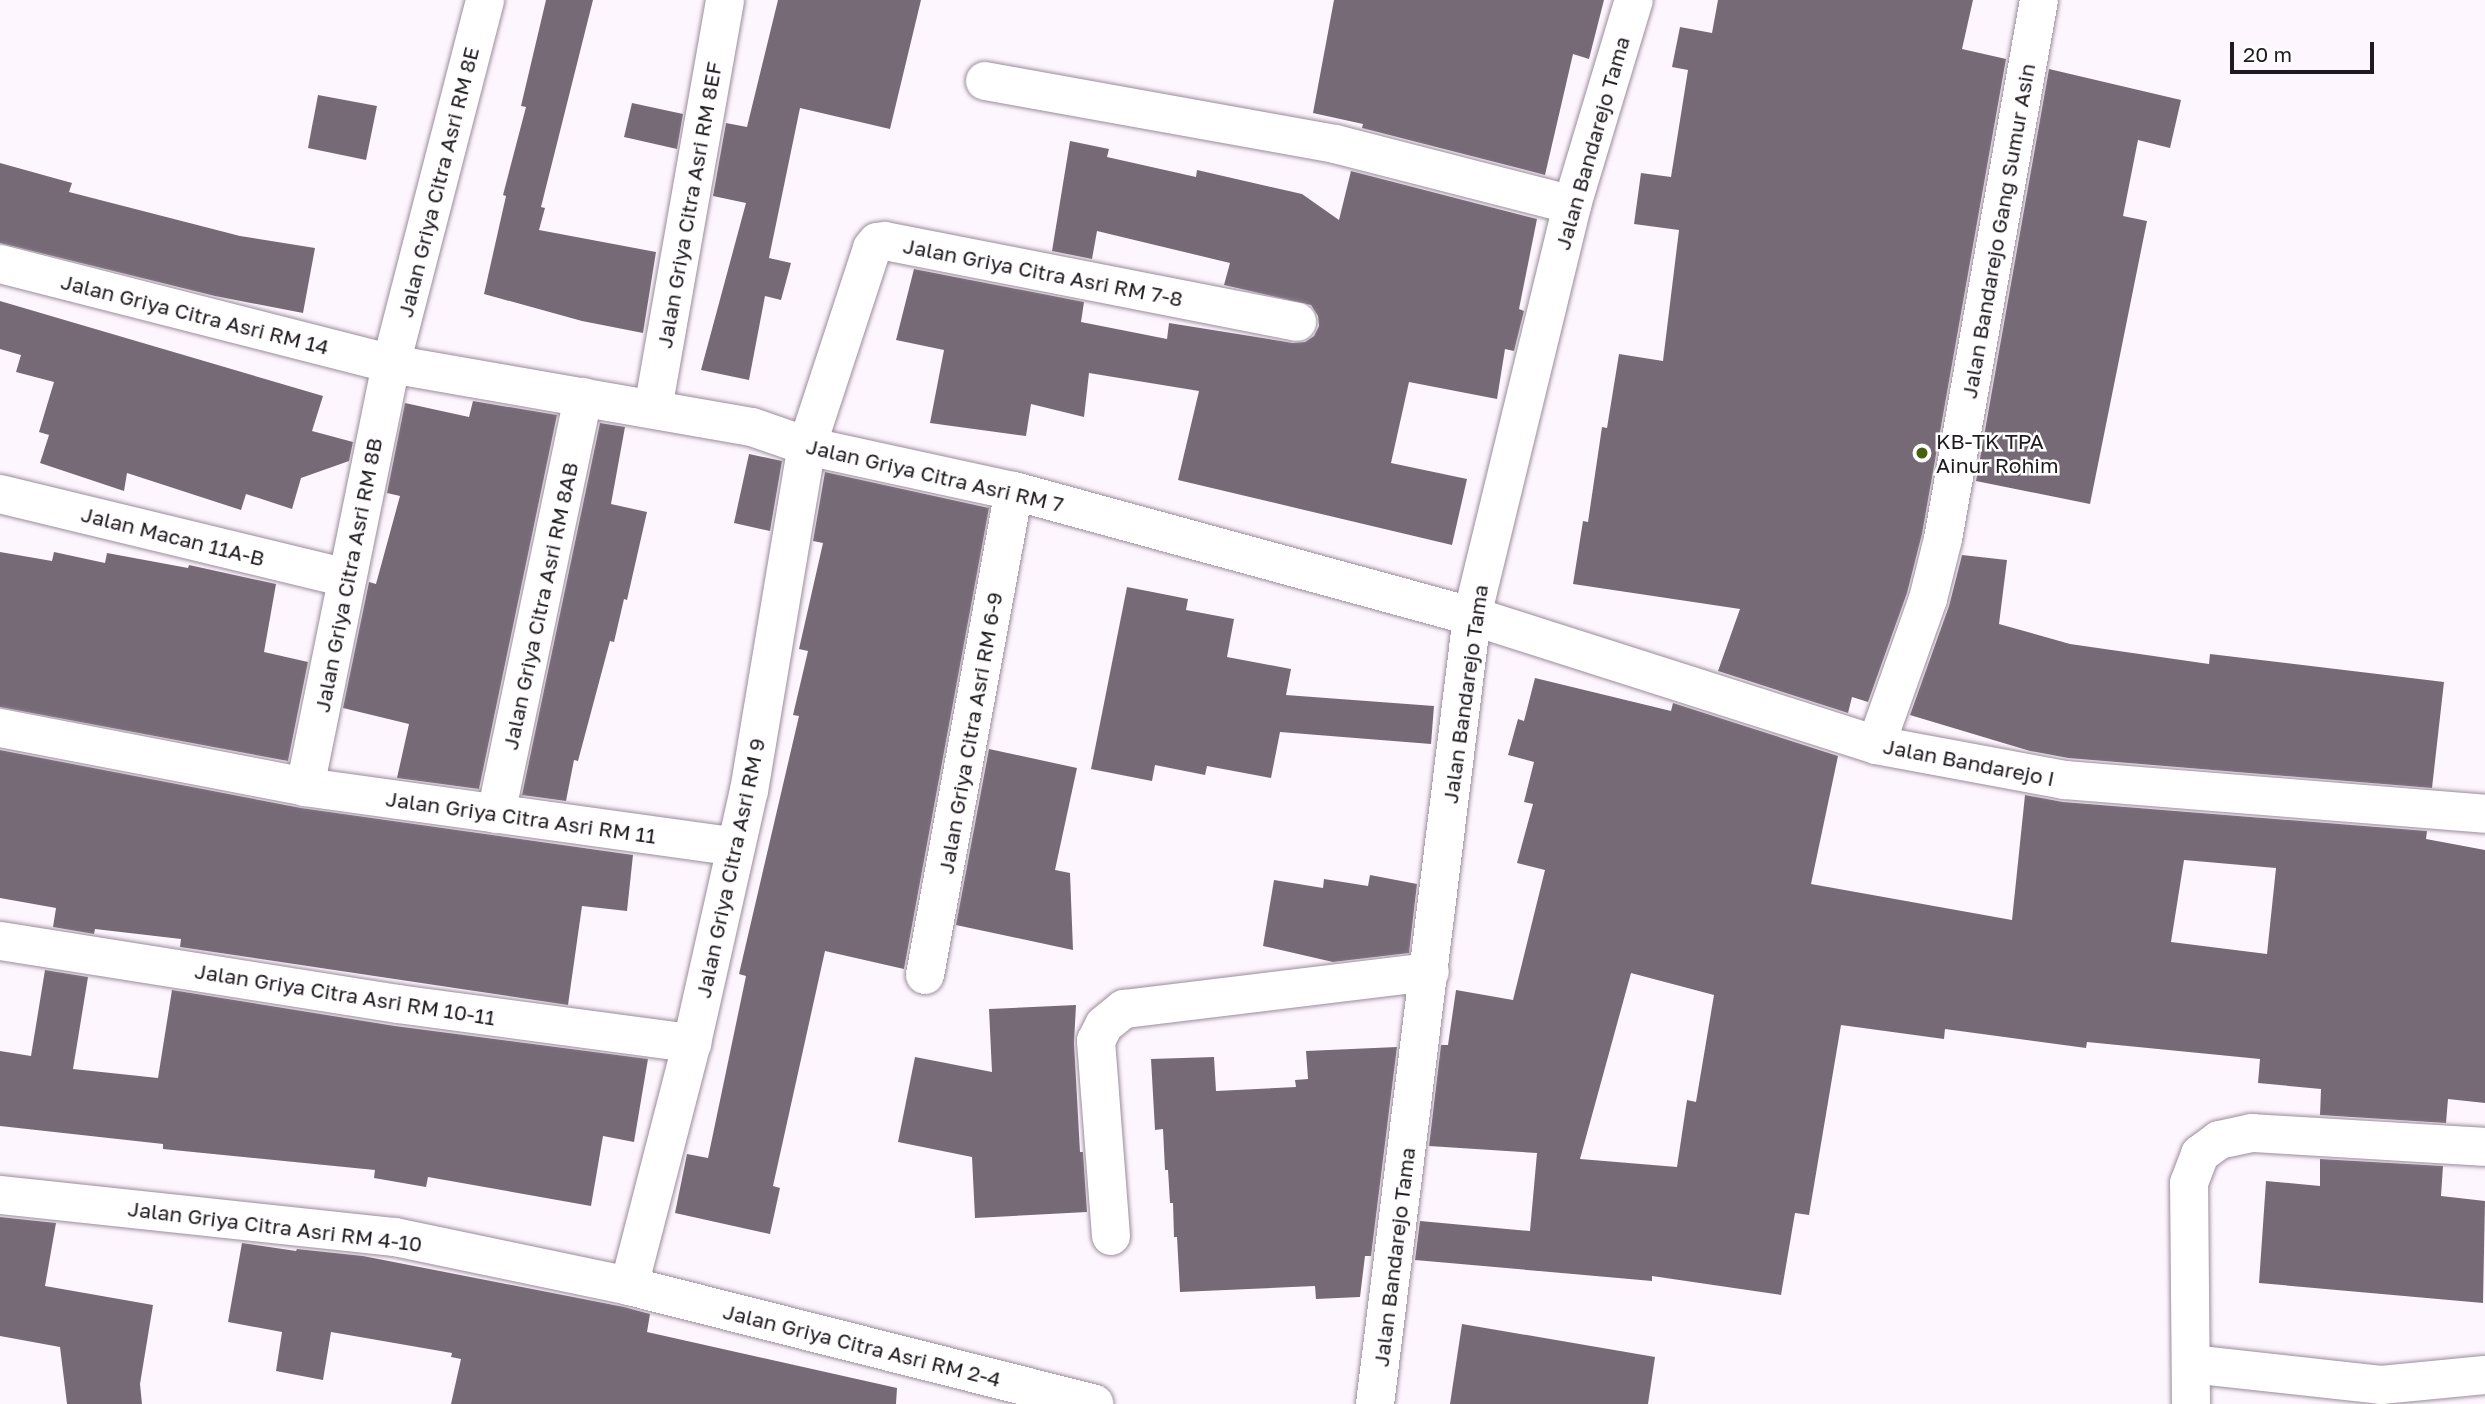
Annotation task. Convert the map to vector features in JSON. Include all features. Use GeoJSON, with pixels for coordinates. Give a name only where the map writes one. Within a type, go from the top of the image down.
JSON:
{"type":"FeatureCollection","features":[{"type":"Feature","properties":{"kind":"street","name":"Jalan Griya Citra Asri RM 8E"},"geometry":{"type":"LineString","coordinates":[[391,364],[485,0]]}},
{"type":"Feature","properties":{"kind":"street","name":"Jalan Griya Citra Asri RM 8EF"},"geometry":{"type":"LineString","coordinates":[[653,410],[725,0]]}},
{"type":"Feature","properties":{"kind":"street","name":"Jalan Bandarejo Tama"},"geometry":{"type":"LineString","coordinates":[[1376,1404],[1472,616],[1572,205],[1634,0]]}},
{"type":"Feature","properties":{"kind":"street","name":"Jalan Bandarejo Gang Sumur Asin"},"geometry":{"type":"LineString","coordinates":[[1876,745],[1928,599],[1943,539],[2039,0]]}},
{"type":"Feature","properties":{"kind":"street"},"geometry":{"type":"LineString","coordinates":[[985,81],[1335,144],[1572,205]]}},
{"type":"Feature","properties":{"kind":"street","name":"Jalan Griya Citra Asri RM 7-8"},"geometry":{"type":"LineString","coordinates":[[807,446],[872,248],[877,242],[1297,322]]}},
{"type":"Feature","properties":{"kind":"street","name":"Jalan Griya Citra Asri RM 14"},"geometry":{"type":"LineString","coordinates":[[0,264],[391,364]]}},
{"type":"Feature","properties":{"kind":"street","name":"Jalan Griya Citra Asri RM 7"},"geometry":{"type":"LineString","coordinates":[[391,364],[752,427],[807,446],[1014,491],[1472,616]]}},
{"type":"Feature","properties":{"kind":"street","name":"Jalan Griya Citra Asri RM 8B"},"geometry":{"type":"LineString","coordinates":[[305,788],[391,364]]}},
{"type":"Feature","properties":{"kind":"street","name":"Jalan Griya Citra Asri RM 8AB"},"geometry":{"type":"LineString","coordinates":[[496,814],[583,397]]}},
{"type":"Feature","properties":{"kind":"street","name":"Jalan Griya Citra Asri RM 9"},"geometry":{"type":"LineString","coordinates":[[629,1286],[692,1043],[749,791],[807,446]]}},
{"type":"Feature","properties":{"kind":"street","name":"Jalan Griya Citra Asri RM 6-9"},"geometry":{"type":"LineString","coordinates":[[925,975],[1014,491]]}},
{"type":"Feature","properties":{"kind":"street","name":"Jalan Macan 11A-B"},"geometry":{"type":"LineString","coordinates":[[0,494],[347,578]]}},
{"type":"Feature","properties":{"kind":"street","name":"Jalan Bandarejo I"},"geometry":{"type":"LineString","coordinates":[[1472,616],[1876,745],[2065,780],[2485,814]]}},
{"type":"Feature","properties":{"kind":"street","name":"Jalan Griya Citra Asri RM 11"},"geometry":{"type":"LineString","coordinates":[[0,729],[305,788],[736,848]]}},
{"type":"Feature","properties":{"kind":"street","name":"Jalan Griya Citra Asri RM 10-11"},"geometry":{"type":"LineString","coordinates":[[0,941],[398,1004],[692,1043]]}},
{"type":"Feature","properties":{"kind":"street"},"geometry":{"type":"LineString","coordinates":[[1111,1236],[1096,1041],[1104,1025],[1124,1009],[1430,972]]}},
{"type":"Feature","properties":{"kind":"street"},"geometry":{"type":"LineString","coordinates":[[2191,1404],[2189,1183],[2200,1154],[2218,1140],[2252,1133],[2485,1147]]}},
{"type":"Feature","properties":{"kind":"street","name":"Jalan Griya Citra Asri RM 4-10"},"geometry":{"type":"LineString","coordinates":[[0,1195],[395,1237],[629,1286]]}},
{"type":"Feature","properties":{"kind":"street","name":"Jalan Griya Citra Asri RM 2-4"},"geometry":{"type":"LineString","coordinates":[[629,1286],[1094,1404]]}},
{"type":"Feature","properties":{"kind":"street"},"geometry":{"type":"LineString","coordinates":[[2191,1364],[2381,1385],[2485,1375]]}},
{"type":"Feature","properties":{"kind":"building"},"geometry":{"type":"Polygon","coordinates":[[[546,0],[593,0],[541,207],[545,208],[539,230],[656,252],[643,333],[582,321],[484,294],[506,196],[503,195],[526,107],[521,106],[546,0]]]}},
{"type":"Feature","properties":{"kind":"building"},"geometry":{"type":"Polygon","coordinates":[[[778,0],[921,0],[890,129],[800,108],[769,258],[791,263],[781,300],[765,296],[749,380],[701,370],[746,203],[713,196],[726,123],[747,127],[778,0]]]}},
{"type":"Feature","properties":{"kind":"building"},"geometry":{"type":"Polygon","coordinates":[[[1334,0],[1604,0],[1589,59],[1573,54],[1545,175],[1362,128],[1363,124],[1313,113],[1334,0]]]}},
{"type":"Feature","properties":{"kind":"building"},"geometry":{"type":"Polygon","coordinates":[[[1718,0],[1973,0],[1962,49],[2006,59],[1922,534],[1907,593],[1868,702],[1852,697],[1848,713],[1718,671],[1740,609],[1573,584],[1583,521],[1588,522],[1602,427],[1607,428],[1619,354],[1663,361],[1679,230],[1634,224],[1641,173],[1671,177],[1688,70],[1672,67],[1680,27],[1712,33],[1718,0]]]}},
{"type":"Feature","properties":{"kind":"building"},"geometry":{"type":"Polygon","coordinates":[[[2049,69],[2181,100],[2170,148],[2138,140],[2123,216],[2147,221],[2090,504],[1976,481],[2049,69]]]}},
{"type":"Feature","properties":{"kind":"building"},"geometry":{"type":"Polygon","coordinates":[[[318,95],[377,106],[366,160],[308,148],[318,95]]]}},
{"type":"Feature","properties":{"kind":"building"},"geometry":{"type":"Polygon","coordinates":[[[632,103],[683,114],[677,149],[624,137],[632,103]]]}},
{"type":"Feature","properties":{"kind":"building"},"geometry":{"type":"Polygon","coordinates":[[[1070,141],[1109,149],[1107,157],[1196,177],[1197,170],[1302,194],[1339,220],[1351,171],[1537,219],[1519,309],[1524,311],[1514,351],[1505,349],[1497,399],[1409,382],[1391,463],[1467,479],[1452,545],[1178,480],[1199,391],[1089,373],[1084,417],[1031,404],[1026,436],[930,423],[944,350],[896,340],[914,269],[1084,302],[1081,322],[1167,339],[1169,323],[1293,343],[1305,342],[1314,336],[1319,326],[1318,316],[1311,305],[1224,285],[1230,263],[1097,231],[1092,259],[1052,251],[1070,141]]]}},
{"type":"Feature","properties":{"kind":"building"},"geometry":{"type":"Polygon","coordinates":[[[0,163],[72,183],[69,192],[240,236],[315,248],[303,313],[215,296],[0,243],[0,163]]]}},
{"type":"Feature","properties":{"kind":"building"},"geometry":{"type":"Polygon","coordinates":[[[0,301],[323,396],[312,431],[353,442],[349,461],[301,478],[292,509],[246,494],[241,510],[127,473],[124,491],[40,463],[49,435],[39,432],[54,382],[16,372],[21,355],[0,349],[0,301]]]}},
{"type":"Feature","properties":{"kind":"building"},"geometry":{"type":"Polygon","coordinates":[[[473,401],[557,415],[479,789],[397,778],[409,724],[343,708],[369,582],[376,584],[400,496],[387,493],[405,403],[469,417],[473,401]]]}},
{"type":"Feature","properties":{"kind":"building"},"geometry":{"type":"Polygon","coordinates":[[[600,423],[625,427],[611,504],[647,512],[627,600],[624,599],[614,642],[610,641],[578,761],[574,760],[566,801],[522,795],[600,423]]]}},
{"type":"Feature","properties":{"kind":"building"},"geometry":{"type":"Polygon","coordinates":[[[749,454],[782,461],[770,531],[734,523],[749,454]]]}},
{"type":"Feature","properties":{"kind":"building"},"geometry":{"type":"Polygon","coordinates":[[[825,472],[989,508],[904,969],[825,951],[773,1186],[780,1188],[770,1234],[675,1213],[687,1154],[708,1158],[746,976],[739,974],[799,716],[793,715],[808,651],[799,649],[823,543],[813,541],[825,472]]]}},
{"type":"Feature","properties":{"kind":"building"},"geometry":{"type":"Polygon","coordinates":[[[0,552],[52,561],[54,552],[105,563],[107,553],[188,568],[189,565],[276,584],[264,652],[308,662],[288,761],[0,707],[0,552]]]}},
{"type":"Feature","properties":{"kind":"building"},"geometry":{"type":"Polygon","coordinates":[[[1962,555],[2007,560],[1999,624],[2070,644],[2209,664],[2210,654],[2444,682],[2432,788],[2068,758],[2030,751],[1910,715],[1949,606],[1962,555]]]}},
{"type":"Feature","properties":{"kind":"building"},"geometry":{"type":"Polygon","coordinates":[[[1127,587],[1188,599],[1186,610],[1234,619],[1227,657],[1291,669],[1286,695],[1434,706],[1431,744],[1280,732],[1271,778],[1207,766],[1205,775],[1155,765],[1152,781],[1091,769],[1127,587]]]}},
{"type":"Feature","properties":{"kind":"building"},"geometry":{"type":"Polygon","coordinates":[[[1535,678],[1671,711],[1673,703],[1838,756],[1811,884],[2012,920],[2025,795],[2063,802],[2427,831],[2426,839],[2485,850],[2485,1103],[2448,1099],[2446,1123],[2320,1115],[2321,1089],[2258,1083],[2260,1059],[2087,1042],[2086,1048],[1945,1029],[1944,1039],[1841,1025],[1809,1215],[1795,1213],[1781,1295],[1652,1276],[1652,1281],[1415,1260],[1420,1221],[1530,1231],[1537,1153],[1429,1146],[1441,1045],[1448,1045],[1456,990],[1513,1000],[1545,870],[1517,863],[1533,804],[1524,802],[1534,762],[1508,755],[1518,719],[1524,721],[1535,678]],[[2184,860],[2171,942],[2267,954],[2276,868],[2184,860]],[[1631,973],[1580,1159],[1677,1167],[1687,1100],[1696,1102],[1714,995],[1631,973]]]}},
{"type":"Feature","properties":{"kind":"building"},"geometry":{"type":"Polygon","coordinates":[[[989,749],[1077,768],[1055,870],[1070,873],[1073,950],[956,925],[989,749]]]}},
{"type":"Feature","properties":{"kind":"building"},"geometry":{"type":"Polygon","coordinates":[[[0,750],[301,808],[633,855],[627,911],[582,906],[568,1005],[180,947],[181,939],[95,929],[94,934],[53,927],[56,908],[0,898],[0,750]]]}},
{"type":"Feature","properties":{"kind":"building"},"geometry":{"type":"Polygon","coordinates":[[[1370,875],[1417,884],[1409,953],[1333,962],[1263,946],[1274,880],[1323,888],[1324,879],[1368,886],[1370,875]]]}},
{"type":"Feature","properties":{"kind":"building"},"geometry":{"type":"Polygon","coordinates":[[[45,970],[88,977],[73,1069],[158,1078],[172,990],[395,1026],[648,1059],[634,1142],[603,1136],[591,1206],[428,1177],[426,1187],[374,1178],[375,1170],[163,1149],[163,1144],[0,1126],[0,1051],[31,1056],[45,970]]]}},
{"type":"Feature","properties":{"kind":"building"},"geometry":{"type":"Polygon","coordinates":[[[1076,1005],[1074,1043],[1080,1152],[1083,1152],[1087,1212],[975,1218],[972,1157],[898,1142],[915,1057],[992,1072],[989,1009],[1076,1005]]]}},
{"type":"Feature","properties":{"kind":"building"},"geometry":{"type":"Polygon","coordinates":[[[1397,1047],[1371,1256],[1365,1256],[1360,1297],[1316,1299],[1315,1286],[1180,1292],[1177,1237],[1174,1237],[1168,1170],[1165,1170],[1163,1129],[1155,1130],[1151,1059],[1214,1057],[1216,1091],[1296,1087],[1295,1080],[1308,1079],[1306,1051],[1397,1047]]]}},
{"type":"Feature","properties":{"kind":"building"},"geometry":{"type":"Polygon","coordinates":[[[2320,1159],[2443,1166],[2441,1196],[2485,1201],[2483,1303],[2259,1283],[2266,1181],[2320,1186],[2320,1159]]]}},
{"type":"Feature","properties":{"kind":"building"},"geometry":{"type":"Polygon","coordinates":[[[0,1217],[56,1223],[45,1286],[153,1305],[140,1384],[142,1404],[67,1404],[60,1347],[0,1336],[0,1217]]]}},
{"type":"Feature","properties":{"kind":"building"},"geometry":{"type":"Polygon","coordinates":[[[242,1243],[296,1251],[363,1256],[624,1307],[650,1314],[647,1332],[897,1388],[896,1404],[451,1404],[461,1359],[451,1357],[452,1353],[331,1332],[323,1380],[276,1371],[282,1332],[228,1322],[242,1243]]]}},
{"type":"Feature","properties":{"kind":"building"},"geometry":{"type":"Polygon","coordinates":[[[1462,1324],[1655,1357],[1648,1404],[1450,1404],[1462,1324]]]}},
{"type":"Feature","properties":{"kind":"place","name":"KB-TK TPA Ainur Rohim"},"geometry":{"type":"Point","coordinates":[1922,453]}}]}
